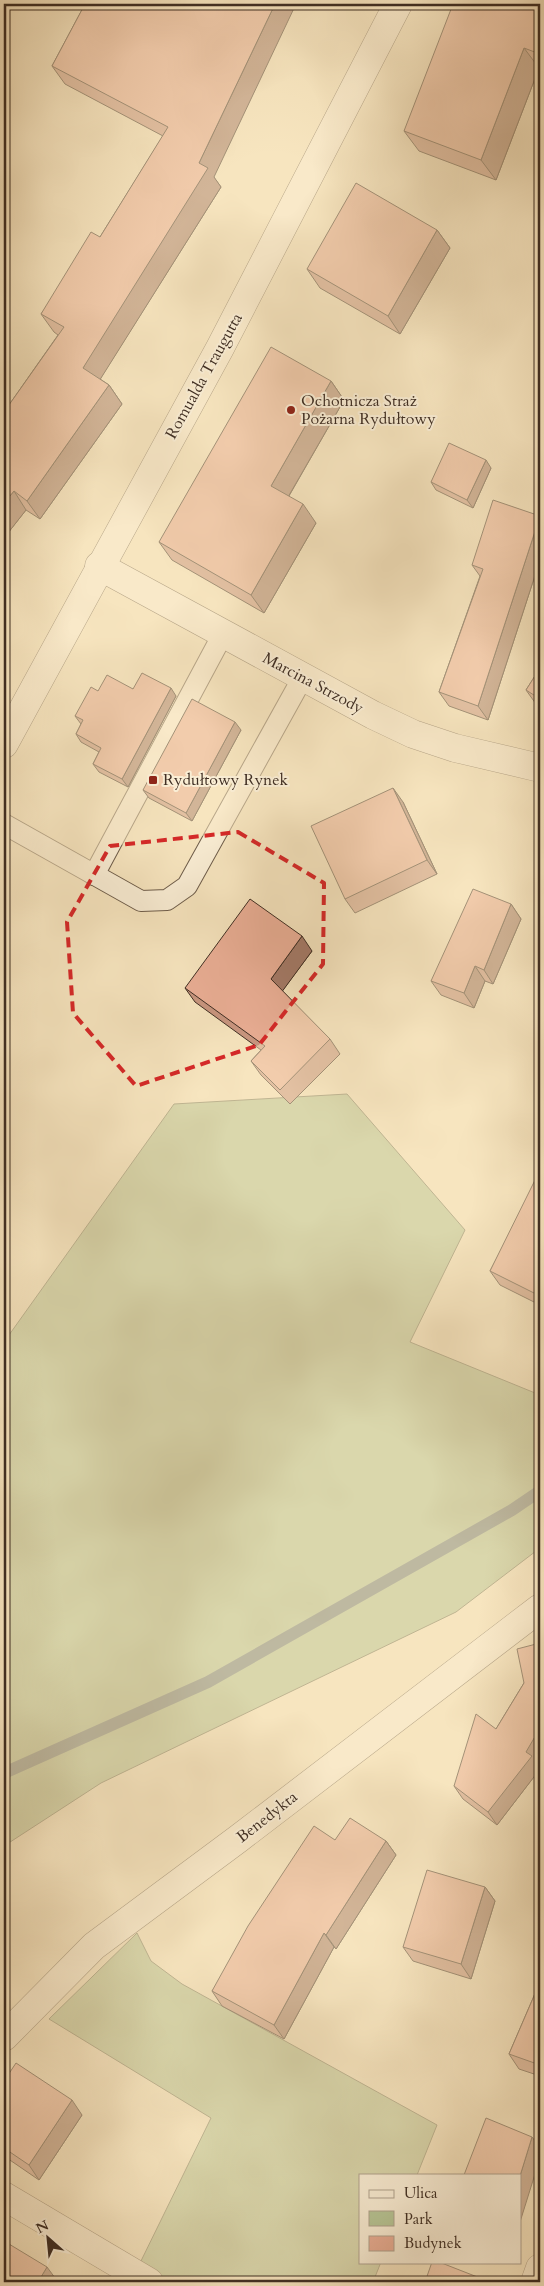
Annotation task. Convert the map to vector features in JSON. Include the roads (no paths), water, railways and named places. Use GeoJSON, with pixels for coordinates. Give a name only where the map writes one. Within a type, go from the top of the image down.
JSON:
{"type":"FeatureCollection","features":[{"type":"Feature","properties":{"kind":"street","name":"Romualda Traugutta"},"geometry":{"type":"LineString","coordinates":[[4,744],[99,566],[220,348],[398,4]]}},
{"type":"Feature","properties":{"kind":"street","name":"Marcina Strzody"},"geometry":{"type":"LineString","coordinates":[[99,566],[373,715],[413,734],[455,748],[540,768]]}},
{"type":"Feature","properties":{"kind":"street","name":"Benedykta"},"geometry":{"type":"LineString","coordinates":[[4,2037],[94,1946],[238,1839],[540,1608]]}},
{"type":"Feature","properties":{"kind":"street"},"geometry":{"type":"LineString","coordinates":[[4,2196],[149,2282]]}},
{"type":"Feature","properties":{"kind":"street"},"geometry":{"type":"LineString","coordinates":[[536,2282],[540,2268]]}},
{"type":"Feature","properties":{"kind":"lane"},"geometry":{"type":"LineString","coordinates":[[94,875],[223,634]]}},
{"type":"Feature","properties":{"kind":"lane"},"geometry":{"type":"LineString","coordinates":[[4,824],[141,901],[166,900],[187,886],[303,677]]}},
{"type":"Feature","properties":{"kind":"waterway"},"geometry":{"type":"LineString","coordinates":[[4,1773],[208,1682],[512,1510],[540,1491]]}},
{"type":"Feature","properties":{"kind":"place","name":"Ochotnicza Straż Pożarna Rydułtowy"},"geometry":{"type":"Point","coordinates":[291,410]}},
{"type":"Feature","properties":{"kind":"place","name":"Rydułtowy Rynek"},"geometry":{"type":"Point","coordinates":[153,780]}}]}
